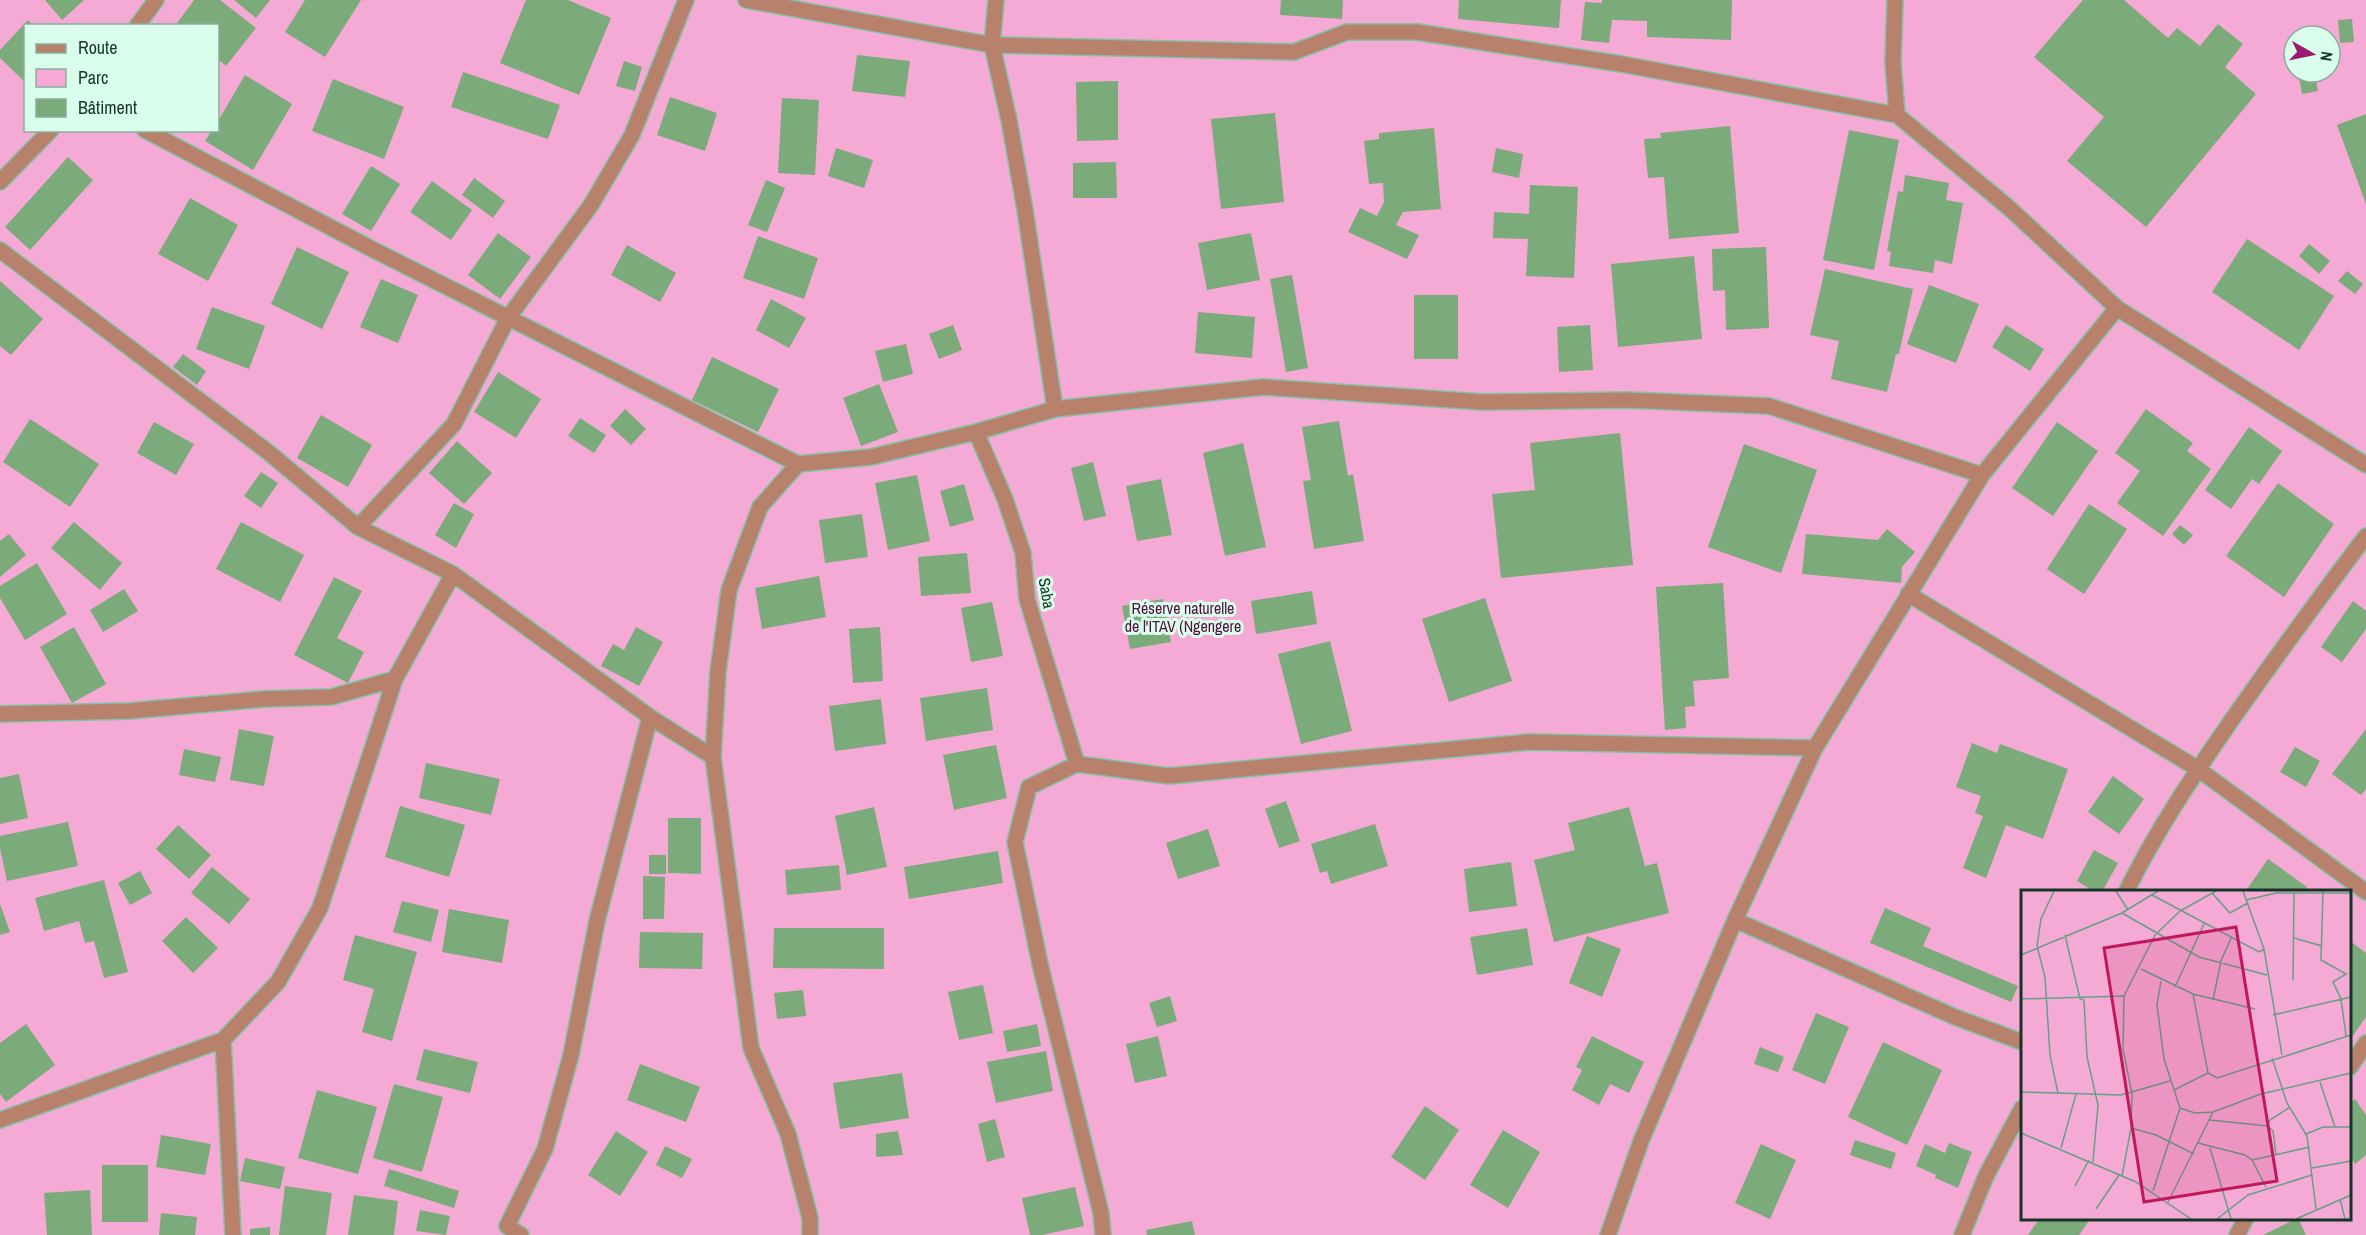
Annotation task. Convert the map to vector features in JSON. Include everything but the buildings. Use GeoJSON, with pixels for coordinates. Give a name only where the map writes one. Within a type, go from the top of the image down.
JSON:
{"type":"FeatureCollection","features":[{"type":"Feature","properties":{"kind":"street"},"geometry":{"type":"LineString","coordinates":[[138,24],[156,0]]}},
{"type":"Feature","properties":{"kind":"street"},"geometry":{"type":"LineString","coordinates":[[358,527],[454,424],[508,318],[591,204],[632,135],[686,0]]}},
{"type":"Feature","properties":{"kind":"street"},"geometry":{"type":"LineString","coordinates":[[746,0],[992,45],[1294,52],[1347,32],[1418,32],[1621,64],[1897,115],[2008,207],[2117,308],[2366,465]]}},
{"type":"Feature","properties":{"kind":"street"},"geometry":{"type":"LineString","coordinates":[[996,0],[992,45],[1009,120],[1023,199],[1055,409]]}},
{"type":"Feature","properties":{"kind":"street"},"geometry":{"type":"LineString","coordinates":[[1894,0],[1893,62],[1897,115]]}},
{"type":"Feature","properties":{"kind":"street"},"geometry":{"type":"LineString","coordinates":[[0,182],[49,132]]}},
{"type":"Feature","properties":{"kind":"street"},"geometry":{"type":"LineString","coordinates":[[149,132],[508,318],[798,464],[871,457],[976,432],[1055,409],[1263,387],[1482,402],[1627,400],[1769,406],[1982,475]]}},
{"type":"Feature","properties":{"kind":"street"},"geometry":{"type":"LineString","coordinates":[[0,250],[268,452],[358,527],[453,574],[650,717],[713,757]]}},
{"type":"Feature","properties":{"kind":"street"},"geometry":{"type":"LineString","coordinates":[[1608,1235],[1641,1141],[1734,920],[1815,748],[1982,475],[2117,308]]}},
{"type":"Feature","properties":{"kind":"street","name":"Saba"},"geometry":{"type":"LineString","coordinates":[[976,432],[1005,499],[1023,553],[1027,599],[1077,764]]}},
{"type":"Feature","properties":{"kind":"street"},"geometry":{"type":"LineString","coordinates":[[798,464],[759,507],[729,590],[718,672],[713,757],[751,1048],[788,1134],[810,1218],[810,1235]]}},
{"type":"Feature","properties":{"kind":"street"},"geometry":{"type":"LineString","coordinates":[[2126,890],[2146,850],[2198,769],[2280,652],[2366,536]]}},
{"type":"Feature","properties":{"kind":"street"},"geometry":{"type":"LineString","coordinates":[[0,1120],[223,1040],[278,982],[320,908],[395,679],[453,574]]}},
{"type":"Feature","properties":{"kind":"street"},"geometry":{"type":"LineString","coordinates":[[1908,594],[2198,769],[2366,891]]}},
{"type":"Feature","properties":{"kind":"street"},"geometry":{"type":"LineString","coordinates":[[0,714],[129,711],[264,699],[331,697],[395,679]]}},
{"type":"Feature","properties":{"kind":"street"},"geometry":{"type":"LineString","coordinates":[[520,1235],[504,1231],[545,1149],[571,1055],[597,921],[650,717]]}},
{"type":"Feature","properties":{"kind":"street"},"geometry":{"type":"LineString","coordinates":[[1103,1235],[1101,1213],[1040,964],[1016,842],[1029,787],[1077,764],[1169,776],[1529,742],[1815,748]]}},
{"type":"Feature","properties":{"kind":"street"},"geometry":{"type":"LineString","coordinates":[[1734,920],[1955,1017],[2021,1042]]}},
{"type":"Feature","properties":{"kind":"street"},"geometry":{"type":"LineString","coordinates":[[223,1040],[233,1235]]}},
{"type":"Feature","properties":{"kind":"street"},"geometry":{"type":"LineString","coordinates":[[2351,1064],[2366,1043]]}},
{"type":"Feature","properties":{"kind":"street"},"geometry":{"type":"LineString","coordinates":[[1962,1235],[1986,1176],[2021,1110]]}},
{"type":"Feature","properties":{"kind":"street"},"geometry":{"type":"LineString","coordinates":[[2237,1235],[2245,1220]]}},
{"type":"Feature","properties":{"kind":"green space","name":"Réserve naturelle de l'ITAV (Ngengere"},"geometry":{"type":"Polygon","coordinates":[[[0,0],[2366,0],[2366,1235],[0,1235],[0,0]]]}}]}
